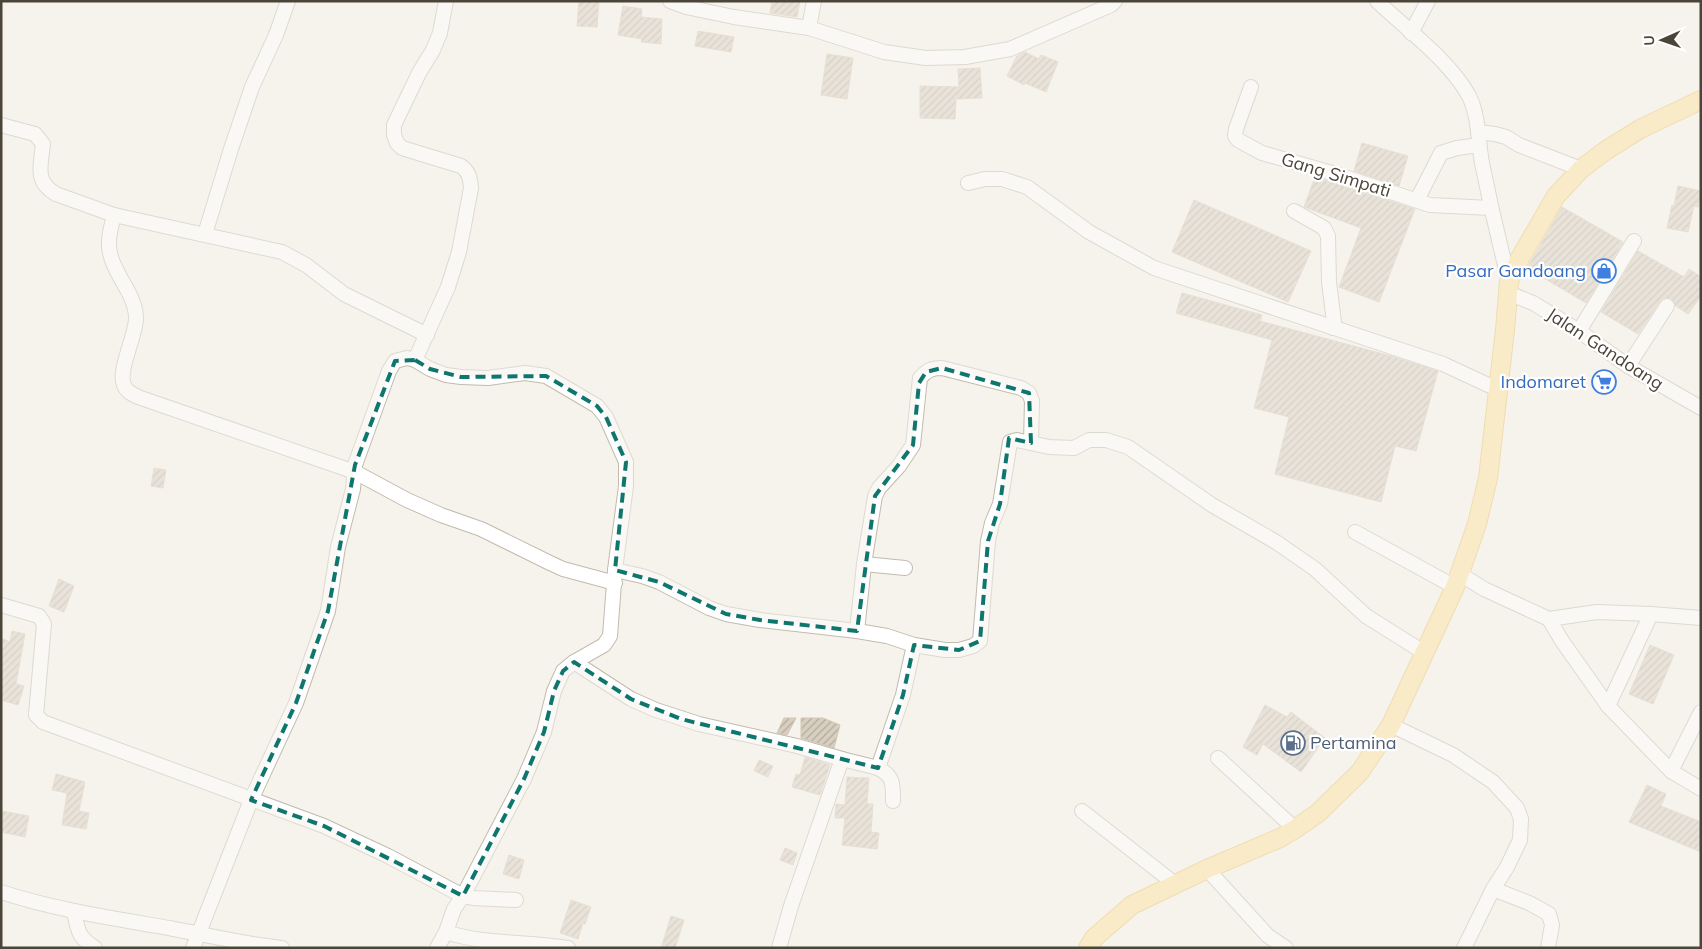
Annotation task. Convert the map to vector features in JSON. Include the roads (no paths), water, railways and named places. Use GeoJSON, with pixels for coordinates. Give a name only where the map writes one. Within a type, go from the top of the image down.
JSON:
{"type":"FeatureCollection","features":[{"type":"Feature","properties":{"kind":"main road"},"geometry":{"type":"LineString","coordinates":[[1088,948],[1094,938],[1132,905],[1207,869],[1280,838],[1295,829],[1318,813],[1360,772],[1391,725],[1457,581],[1478,524],[1488,478],[1508,287],[1556,196],[1582,169],[1605,151],[1640,129],[1701,100]]}},
{"type":"Feature","properties":{"kind":"street"},"geometry":{"type":"LineString","coordinates":[[205,234],[252,87],[276,35],[288,1]]}},
{"type":"Feature","properties":{"kind":"street"},"geometry":{"type":"LineString","coordinates":[[415,360],[448,287],[459,252],[471,188],[467,170],[460,166],[402,148],[397,143],[394,135],[394,125],[418,73],[433,50],[440,33],[446,1]]}},
{"type":"Feature","properties":{"kind":"street"},"geometry":{"type":"LineString","coordinates":[[670,1],[686,7],[725,15],[809,28],[884,52],[926,58],[965,57],[1010,49],[1112,5],[1115,1]]}},
{"type":"Feature","properties":{"kind":"street"},"geometry":{"type":"LineString","coordinates":[[809,28],[814,1]]}},
{"type":"Feature","properties":{"kind":"street"},"geometry":{"type":"LineString","coordinates":[[1377,1],[1411,33],[1427,45],[1454,76],[1468,95],[1474,108],[1491,208],[1508,287]]}},
{"type":"Feature","properties":{"kind":"street"},"geometry":{"type":"LineString","coordinates":[[1411,33],[1428,1]]}},
{"type":"Feature","properties":{"kind":"street","name":"Gang Simpati"},"geometry":{"type":"LineString","coordinates":[[1251,87],[1235,136],[1238,140],[1262,153],[1339,175],[1430,205],[1491,208]]}},
{"type":"Feature","properties":{"kind":"street"},"geometry":{"type":"LineString","coordinates":[[1,125],[35,134],[43,144],[40,173],[42,182],[49,190],[56,194],[114,215],[282,252],[306,265],[344,294],[427,335]]}},
{"type":"Feature","properties":{"kind":"street"},"geometry":{"type":"LineString","coordinates":[[1417,200],[1441,153],[1495,134],[1582,169]]}},
{"type":"Feature","properties":{"kind":"street"},"geometry":{"type":"LineString","coordinates":[[968,183],[1002,178],[1027,187],[1089,232],[1154,268],[1443,364],[1498,390]]}},
{"type":"Feature","properties":{"kind":"street"},"geometry":{"type":"LineString","coordinates":[[1294,211],[1324,228],[1328,236],[1333,328]]}},
{"type":"Feature","properties":{"kind":"street"},"geometry":{"type":"LineString","coordinates":[[114,215],[108,242],[110,255],[129,293],[136,317],[131,346],[122,376],[128,391],[138,397],[355,472],[407,500],[441,515],[481,529],[563,569],[615,577],[642,576],[659,582],[709,608],[726,614],[760,620],[857,631],[887,636],[914,645],[945,650],[959,650],[973,646],[980,641],[988,541],[992,523],[1000,504],[1010,442],[1074,448],[1089,440],[1106,440],[1128,447],[1212,505],[1276,542],[1314,569],[1366,616],[1425,653]]}},
{"type":"Feature","properties":{"kind":"street"},"geometry":{"type":"LineString","coordinates":[[1579,331],[1634,241]]}},
{"type":"Feature","properties":{"kind":"street","name":"Jalan Gandoang"},"geometry":{"type":"LineString","coordinates":[[1508,287],[1579,331],[1628,366],[1701,408]]}},
{"type":"Feature","properties":{"kind":"street"},"geometry":{"type":"LineString","coordinates":[[1628,366],[1667,306]]}},
{"type":"Feature","properties":{"kind":"street"},"geometry":{"type":"LineString","coordinates":[[193,948],[251,800],[296,703],[328,611],[338,546],[353,489],[362,444],[389,371],[396,361],[407,358],[446,375],[461,378],[488,378],[525,373],[546,376],[596,406],[606,417],[626,462],[626,486],[615,577],[612,624],[608,641],[594,652],[574,662],[563,672],[554,691],[544,732],[524,780],[463,896],[454,909],[446,932],[437,948]]}},
{"type":"Feature","properties":{"kind":"street"},"geometry":{"type":"LineString","coordinates":[[857,631],[864,564],[875,496],[879,488],[899,466],[913,445],[920,378],[934,368],[942,368],[1021,388],[1030,393],[1032,401],[1031,443]]}},
{"type":"Feature","properties":{"kind":"street"},"geometry":{"type":"LineString","coordinates":[[1355,532],[1457,581],[1484,589],[1549,619],[1597,612],[1701,618]]}},
{"type":"Feature","properties":{"kind":"street"},"geometry":{"type":"LineString","coordinates":[[864,564],[905,568]]}},
{"type":"Feature","properties":{"kind":"street"},"geometry":{"type":"LineString","coordinates":[[1,605],[39,616],[44,624],[36,715],[40,721],[324,826],[388,856],[463,896],[516,900]]}},
{"type":"Feature","properties":{"kind":"street"},"geometry":{"type":"LineString","coordinates":[[1608,706],[1651,614]]}},
{"type":"Feature","properties":{"kind":"street"},"geometry":{"type":"LineString","coordinates":[[1549,619],[1562,641],[1608,706],[1671,771],[1701,789]]}},
{"type":"Feature","properties":{"kind":"street"},"geometry":{"type":"LineString","coordinates":[[878,768],[904,695],[914,645]]}},
{"type":"Feature","properties":{"kind":"street"},"geometry":{"type":"LineString","coordinates":[[574,662],[631,699],[664,713],[717,729],[797,746],[878,768],[886,772],[891,778],[893,801]]}},
{"type":"Feature","properties":{"kind":"street"},"geometry":{"type":"LineString","coordinates":[[1671,771],[1701,712]]}},
{"type":"Feature","properties":{"kind":"street"},"geometry":{"type":"LineString","coordinates":[[1391,725],[1453,755],[1493,782],[1517,808],[1521,819],[1520,840],[1507,867],[1493,888],[1464,948]]}},
{"type":"Feature","properties":{"kind":"street"},"geometry":{"type":"LineString","coordinates":[[1218,758],[1295,829]]}},
{"type":"Feature","properties":{"kind":"street"},"geometry":{"type":"LineString","coordinates":[[779,948],[791,906],[842,759]]}},
{"type":"Feature","properties":{"kind":"street"},"geometry":{"type":"LineString","coordinates":[[1082,811],[1175,884]]}},
{"type":"Feature","properties":{"kind":"street"},"geometry":{"type":"LineString","coordinates":[[1207,869],[1268,936],[1286,948]]}},
{"type":"Feature","properties":{"kind":"street"},"geometry":{"type":"LineString","coordinates":[[1493,888],[1529,903],[1549,914],[1552,925],[1548,948]]}},
{"type":"Feature","properties":{"kind":"street"},"geometry":{"type":"LineString","coordinates":[[1,892],[74,912],[225,940],[282,948]]}},
{"type":"Feature","properties":{"kind":"street"},"geometry":{"type":"LineString","coordinates":[[74,912],[78,930],[84,941],[95,948]]}},
{"type":"Feature","properties":{"kind":"street"},"geometry":{"type":"LineString","coordinates":[[446,932],[500,943],[568,948]]}},
{"type":"Feature","properties":{"kind":"place","name":"Pasar Gandoang"},"geometry":{"type":"Point","coordinates":[1604,271]}},
{"type":"Feature","properties":{"kind":"place","name":"Indomaret"},"geometry":{"type":"Point","coordinates":[1604,382]}},
{"type":"Feature","properties":{"kind":"place","name":"Pertamina"},"geometry":{"type":"Point","coordinates":[1293,743]}}]}
